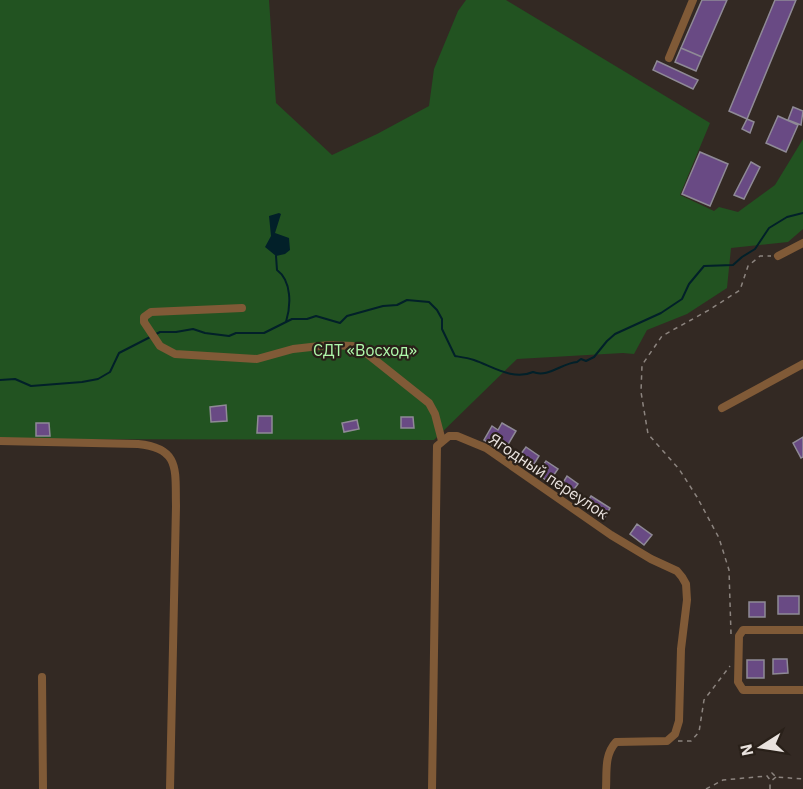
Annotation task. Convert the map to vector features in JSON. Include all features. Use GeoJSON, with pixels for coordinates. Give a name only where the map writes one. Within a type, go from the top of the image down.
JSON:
{"type":"FeatureCollection","features":[{"type":"Feature","properties":{"kind":"street"},"geometry":{"type":"LineString","coordinates":[[669,58],[693,0]]}},
{"type":"Feature","properties":{"kind":"street"},"geometry":{"type":"LineString","coordinates":[[778,256],[803,243]]}},
{"type":"Feature","properties":{"kind":"street"},"geometry":{"type":"LineString","coordinates":[[242,308],[151,312],[144,316],[144,322],[160,346],[175,354],[257,359],[293,349],[329,345],[353,346],[365,352],[429,403],[435,414],[442,441],[437,446],[432,789]]}},
{"type":"Feature","properties":{"kind":"street"},"geometry":{"type":"LineString","coordinates":[[722,408],[803,364]]}},
{"type":"Feature","properties":{"kind":"street","name":"Ягодный переулок"},"geometry":{"type":"LineString","coordinates":[[442,441],[449,436],[458,436],[486,448],[611,535],[651,559],[677,570],[686,584],[687,600],[681,649],[679,721],[675,734],[667,741]]}},
{"type":"Feature","properties":{"kind":"street"},"geometry":{"type":"LineString","coordinates":[[0,441],[138,444],[155,446],[169,454],[175,470],[176,506],[170,789]]}},
{"type":"Feature","properties":{"kind":"street"},"geometry":{"type":"LineString","coordinates":[[803,630],[743,630],[739,636],[738,682],[743,690],[803,690]]}},
{"type":"Feature","properties":{"kind":"street"},"geometry":{"type":"LineString","coordinates":[[42,677],[43,789]]}},
{"type":"Feature","properties":{"kind":"street"},"geometry":{"type":"LineString","coordinates":[[606,789],[607,758],[610,748],[616,742],[667,741]]}},
{"type":"Feature","properties":{"kind":"path"},"geometry":{"type":"LineString","coordinates":[[731,636],[729,570],[719,538],[679,469],[648,434],[640,392],[642,365],[662,336],[740,290],[748,266],[760,256],[778,256]]}},
{"type":"Feature","properties":{"kind":"path"},"geometry":{"type":"LineString","coordinates":[[667,741],[691,741],[699,732],[704,700],[730,668],[730,657]]}},
{"type":"Feature","properties":{"kind":"path"},"geometry":{"type":"LineString","coordinates":[[706,789],[723,780],[767,776],[772,773],[776,777],[803,779]]}},
{"type":"Feature","properties":{"kind":"path"},"geometry":{"type":"LineString","coordinates":[[767,776],[770,789]]}},
{"type":"Feature","properties":{"kind":"path"},"geometry":{"type":"LineString","coordinates":[[770,781],[776,777]]}},
{"type":"Feature","properties":{"kind":"green space","name":"СДТ «Восход»"},"geometry":{"type":"Polygon","coordinates":[[[0,0],[269,0],[276,103],[332,155],[429,106],[434,69],[458,11],[466,0],[506,0],[710,123],[680,195],[714,211],[719,207],[738,212],[775,185],[803,139],[803,229],[788,242],[731,248],[727,288],[687,314],[647,330],[634,354],[517,359],[434,440],[0,439],[0,0]]]}},
{"type":"Feature","properties":{"kind":"water"},"geometry":{"type":"Polygon","coordinates":[[[281,214],[275,233],[289,238],[290,250],[276,256],[265,247],[271,236],[269,216],[281,214]]]}},
{"type":"Feature","properties":{"kind":"building"},"geometry":{"type":"Polygon","coordinates":[[[702,0],[727,0],[702,57],[681,48],[702,0]]]}},
{"type":"Feature","properties":{"kind":"building"},"geometry":{"type":"Polygon","coordinates":[[[775,0],[796,0],[747,119],[729,111],[775,0]]]}},
{"type":"Feature","properties":{"kind":"building"},"geometry":{"type":"Polygon","coordinates":[[[681,48],[702,57],[696,71],[675,62],[681,48]]]}},
{"type":"Feature","properties":{"kind":"building"},"geometry":{"type":"Polygon","coordinates":[[[657,61],[698,80],[693,89],[653,70],[657,61]]]}},
{"type":"Feature","properties":{"kind":"building"},"geometry":{"type":"Polygon","coordinates":[[[793,107],[803,111],[801,125],[788,120],[793,107]]]}},
{"type":"Feature","properties":{"kind":"building"},"geometry":{"type":"Polygon","coordinates":[[[778,116],[798,125],[786,152],[766,143],[778,116]]]}},
{"type":"Feature","properties":{"kind":"building"},"geometry":{"type":"Polygon","coordinates":[[[747,119],[754,122],[750,133],[742,129],[747,119]]]}},
{"type":"Feature","properties":{"kind":"building"},"geometry":{"type":"Polygon","coordinates":[[[700,152],[728,164],[710,206],[682,194],[700,152]]]}},
{"type":"Feature","properties":{"kind":"building"},"geometry":{"type":"Polygon","coordinates":[[[751,162],[760,167],[744,199],[734,195],[751,162]]]}},
{"type":"Feature","properties":{"kind":"building"},"geometry":{"type":"Polygon","coordinates":[[[226,405],[227,421],[211,422],[210,407],[226,405]]]}},
{"type":"Feature","properties":{"kind":"building"},"geometry":{"type":"Polygon","coordinates":[[[258,416],[272,416],[272,433],[257,433],[258,416]]]}},
{"type":"Feature","properties":{"kind":"building"},"geometry":{"type":"Polygon","coordinates":[[[401,417],[413,417],[414,428],[401,428],[401,417]]]}},
{"type":"Feature","properties":{"kind":"building"},"geometry":{"type":"Polygon","coordinates":[[[357,420],[359,429],[344,432],[342,423],[357,420]]]}},
{"type":"Feature","properties":{"kind":"building"},"geometry":{"type":"Polygon","coordinates":[[[36,423],[49,423],[50,436],[36,436],[36,423]]]}},
{"type":"Feature","properties":{"kind":"building"},"geometry":{"type":"Polygon","coordinates":[[[502,423],[516,431],[506,448],[495,441],[492,445],[484,440],[492,426],[498,430],[502,423]]]}},
{"type":"Feature","properties":{"kind":"building"},"geometry":{"type":"Polygon","coordinates":[[[803,437],[803,457],[801,458],[793,443],[803,437]]]}},
{"type":"Feature","properties":{"kind":"building"},"geometry":{"type":"Polygon","coordinates":[[[526,447],[539,456],[531,469],[517,459],[526,447]]]}},
{"type":"Feature","properties":{"kind":"building"},"geometry":{"type":"Polygon","coordinates":[[[546,461],[558,469],[549,482],[537,474],[546,461]]]}},
{"type":"Feature","properties":{"kind":"building"},"geometry":{"type":"Polygon","coordinates":[[[567,476],[578,484],[569,496],[559,489],[567,476]]]}},
{"type":"Feature","properties":{"kind":"building"},"geometry":{"type":"Polygon","coordinates":[[[591,496],[610,508],[604,519],[584,507],[591,496]]]}},
{"type":"Feature","properties":{"kind":"building"},"geometry":{"type":"Polygon","coordinates":[[[637,524],[652,535],[644,545],[630,534],[637,524]]]}},
{"type":"Feature","properties":{"kind":"building"},"geometry":{"type":"Polygon","coordinates":[[[778,596],[799,596],[799,614],[778,614],[778,596]]]}},
{"type":"Feature","properties":{"kind":"building"},"geometry":{"type":"Polygon","coordinates":[[[749,602],[765,602],[765,617],[749,617],[749,602]]]}},
{"type":"Feature","properties":{"kind":"building"},"geometry":{"type":"Polygon","coordinates":[[[773,659],[787,659],[788,673],[773,674],[773,659]]]}},
{"type":"Feature","properties":{"kind":"building"},"geometry":{"type":"Polygon","coordinates":[[[747,660],[764,660],[764,678],[747,678],[747,660]]]}},
{"type":"Feature","properties":{"kind":"waterway"},"geometry":{"type":"LineString","coordinates":[[0,380],[15,379],[31,386],[98,379],[110,372],[119,353],[160,332],[193,329],[229,336],[236,333],[264,333],[292,319],[307,319],[316,316],[340,323],[347,316],[383,306],[397,305],[407,300],[429,302],[437,310],[442,319],[442,329],[455,356],[474,360],[510,374],[550,372],[581,359],[586,361],[594,357],[615,334],[661,313],[682,299],[689,284],[704,266],[733,265],[755,249],[769,228],[787,217],[803,213]]}},
{"type":"Feature","properties":{"kind":"waterway"},"geometry":{"type":"LineString","coordinates":[[276,256],[277,270],[288,287],[289,309],[286,322]]}}]}
